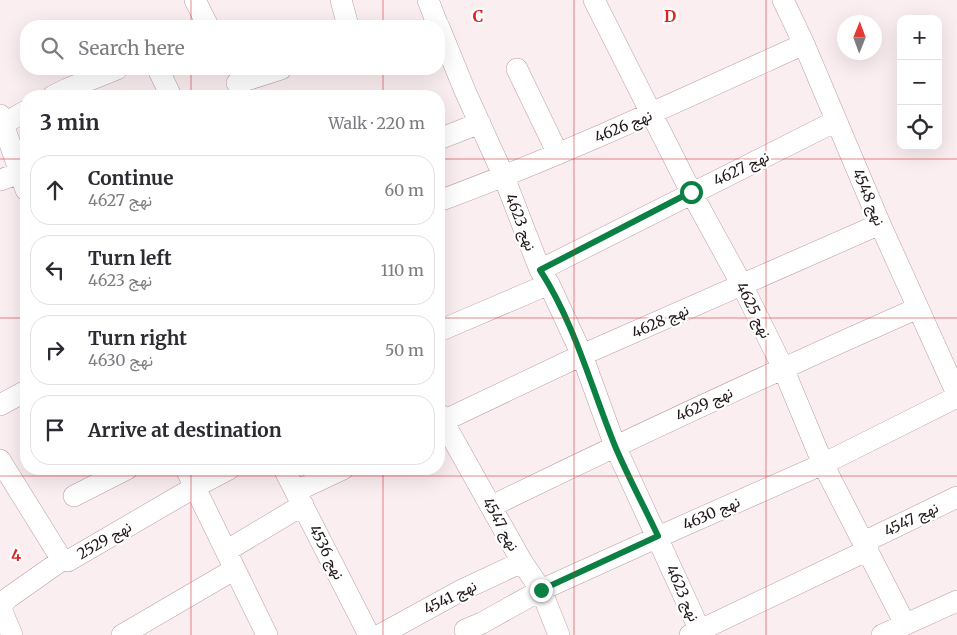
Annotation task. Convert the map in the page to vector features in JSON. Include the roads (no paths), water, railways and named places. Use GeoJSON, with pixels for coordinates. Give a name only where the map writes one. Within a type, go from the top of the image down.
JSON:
{"type":"FeatureCollection","features":[{"type":"Feature","properties":{"kind":"street"},"geometry":{"type":"LineString","coordinates":[[195,0],[205,20]]}},
{"type":"Feature","properties":{"kind":"street"},"geometry":{"type":"LineString","coordinates":[[341,0],[346,20]]}},
{"type":"Feature","properties":{"kind":"street","name":"نهج 4623"},"geometry":{"type":"LineString","coordinates":[[428,0],[436,20]]}},
{"type":"Feature","properties":{"kind":"street","name":"نهج 4625"},"geometry":{"type":"LineString","coordinates":[[594,0],[691,192],[742,285],[782,368],[823,464],[905,624]]}},
{"type":"Feature","properties":{"kind":"street","name":"نهج 4548"},"geometry":{"type":"LineString","coordinates":[[783,0],[804,44],[880,224],[957,395]]}},
{"type":"Feature","properties":{"kind":"street","name":"نهج 4623"},"geometry":{"type":"LineString","coordinates":[[445,41],[504,177],[544,277],[582,355],[615,446],[658,536],[697,633]]}},
{"type":"Feature","properties":{"kind":"street","name":"نهج 4626"},"geometry":{"type":"LineString","coordinates":[[445,199],[504,177],[652,114],[804,44]]}},
{"type":"Feature","properties":{"kind":"street"},"geometry":{"type":"LineString","coordinates":[[517,69],[558,154]]}},
{"type":"Feature","properties":{"kind":"street"},"geometry":{"type":"LineString","coordinates":[[72,90],[104,75]]}},
{"type":"Feature","properties":{"kind":"street"},"geometry":{"type":"LineString","coordinates":[[161,75],[168,90]]}},
{"type":"Feature","properties":{"kind":"street"},"geometry":{"type":"LineString","coordinates":[[237,83],[262,75]]}},
{"type":"Feature","properties":{"kind":"street"},"geometry":{"type":"LineString","coordinates":[[20,113],[1,120],[20,173]]}},
{"type":"Feature","properties":{"kind":"street","name":"نهج 4627"},"geometry":{"type":"LineString","coordinates":[[445,328],[544,277],[691,192],[836,121]]}},
{"type":"Feature","properties":{"kind":"street"},"geometry":{"type":"LineString","coordinates":[[445,136],[480,123]]}},
{"type":"Feature","properties":{"kind":"street"},"geometry":{"type":"LineString","coordinates":[[0,180],[20,181]]}},
{"type":"Feature","properties":{"kind":"street","name":"نهج 4628"},"geometry":{"type":"LineString","coordinates":[[445,417],[880,224]]}},
{"type":"Feature","properties":{"kind":"street","name":"نهج 4629"},"geometry":{"type":"LineString","coordinates":[[492,506],[782,368],[918,308]]}},
{"type":"Feature","properties":{"kind":"street"},"geometry":{"type":"LineString","coordinates":[[0,405],[20,394]]}},
{"type":"Feature","properties":{"kind":"street","name":"نهج 4630"},"geometry":{"type":"LineString","coordinates":[[466,630],[541,590],[658,536],[823,464],[957,395]]}},
{"type":"Feature","properties":{"kind":"street","name":"نهج 4547"},"geometry":{"type":"LineString","coordinates":[[445,427],[492,506],[522,562],[541,590],[560,635]]}},
{"type":"Feature","properties":{"kind":"street","name":"نهج 2529"},"geometry":{"type":"LineString","coordinates":[[0,460],[62,560],[68,561],[190,478],[203,475]]}},
{"type":"Feature","properties":{"kind":"street"},"geometry":{"type":"LineString","coordinates":[[74,496],[115,475]]}},
{"type":"Feature","properties":{"kind":"street","name":"نهج 4536"},"geometry":{"type":"LineString","coordinates":[[287,475],[369,635]]}},
{"type":"Feature","properties":{"kind":"street"},"geometry":{"type":"LineString","coordinates":[[122,635],[230,560],[300,498],[334,475]]}},
{"type":"Feature","properties":{"kind":"street"},"geometry":{"type":"LineString","coordinates":[[190,478],[267,635]]}},
{"type":"Feature","properties":{"kind":"street","name":"نهج 4547"},"geometry":{"type":"LineString","coordinates":[[697,633],[957,497]]}},
{"type":"Feature","properties":{"kind":"street"},"geometry":{"type":"LineString","coordinates":[[12,635],[0,607],[8,598],[62,560]]}},
{"type":"Feature","properties":{"kind":"street","name":"نهج 4541"},"geometry":{"type":"LineString","coordinates":[[380,635],[462,590],[522,562]]}},
{"type":"Feature","properties":{"kind":"street"},"geometry":{"type":"LineString","coordinates":[[882,635],[957,601]]}}]}
